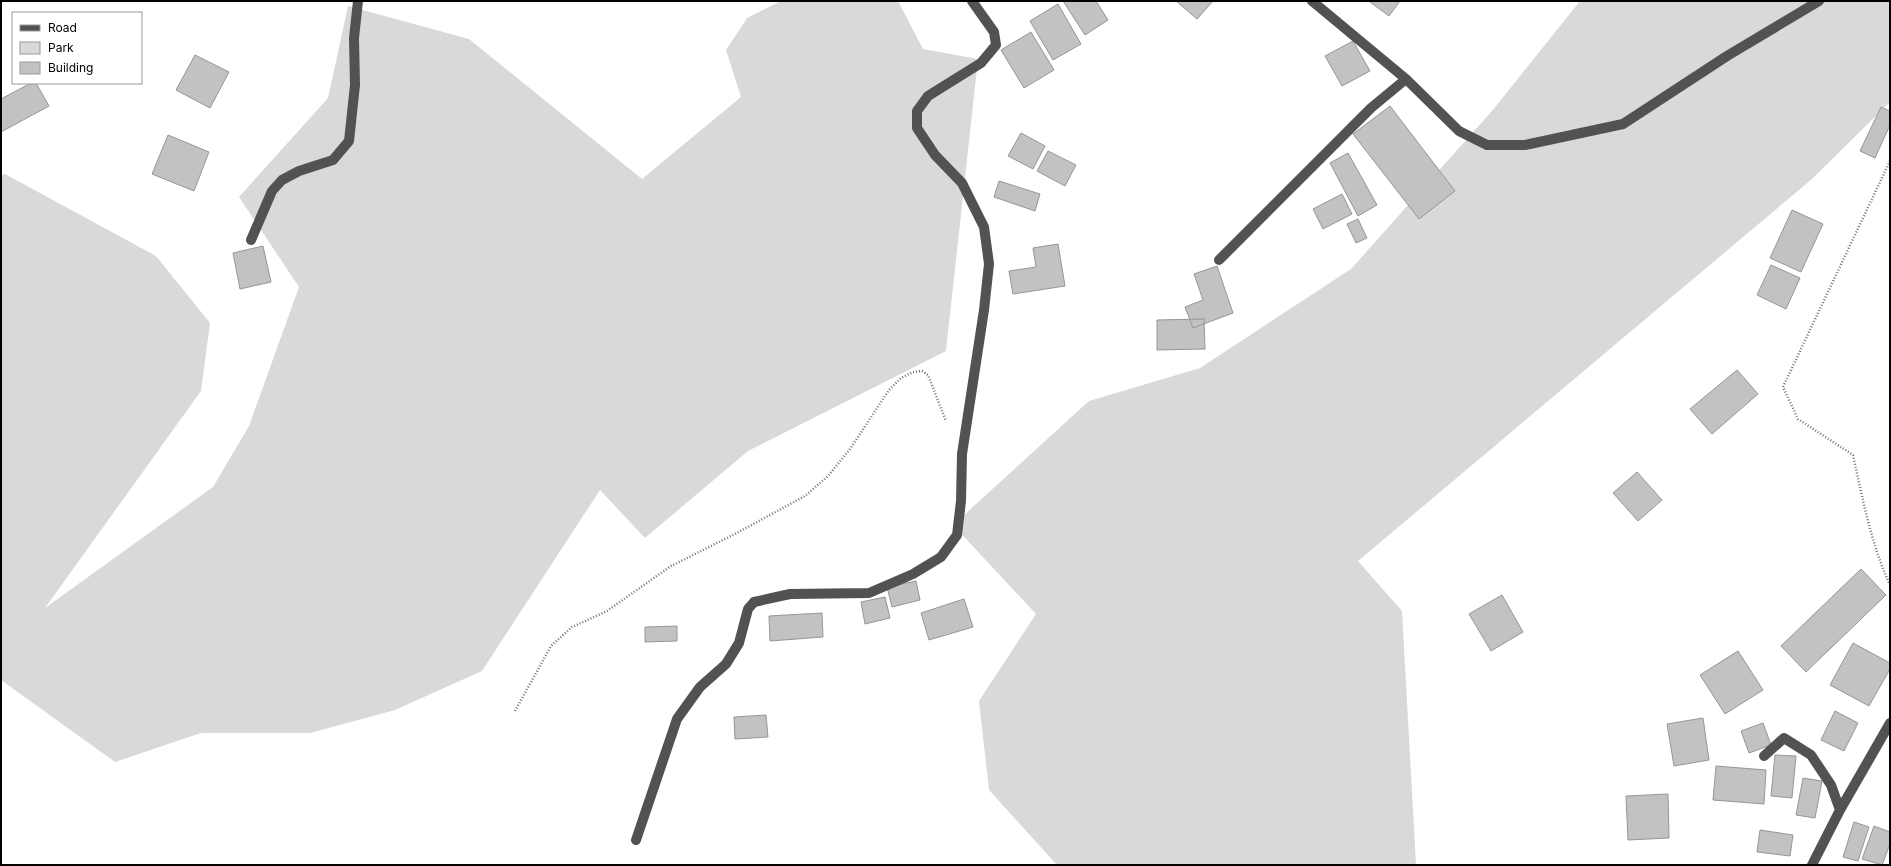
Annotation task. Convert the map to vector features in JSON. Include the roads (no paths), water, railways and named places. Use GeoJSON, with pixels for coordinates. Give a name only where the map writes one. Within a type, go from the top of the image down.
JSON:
{"type":"FeatureCollection","features":[{"type":"Feature","properties":{"kind":"street"},"geometry":{"type":"LineString","coordinates":[[251,240],[272,191],[282,180],[299,171],[333,160],[349,141],[355,86],[354,38],[358,1]]}},
{"type":"Feature","properties":{"kind":"street"},"geometry":{"type":"LineString","coordinates":[[636,840],[676,719],[700,687],[726,664],[740,643],[748,609],[754,602],[790,594],[869,593],[913,574],[941,557],[957,535],[961,501],[962,454],[984,310],[989,264],[984,227],[962,183],[935,155],[917,128],[917,111],[928,96],[981,63],[996,45],[994,32],[972,1]]}},
{"type":"Feature","properties":{"kind":"street"},"geometry":{"type":"LineString","coordinates":[[1312,1],[1406,78],[1459,131],[1487,145],[1525,145],[1623,124],[1727,56],[1819,1]]}},
{"type":"Feature","properties":{"kind":"street"},"geometry":{"type":"LineString","coordinates":[[1219,260],[1372,108],[1406,78]]}},
{"type":"Feature","properties":{"kind":"street"},"geometry":{"type":"LineString","coordinates":[[1812,865],[1840,810],[1890,723]]}},
{"type":"Feature","properties":{"kind":"street"},"geometry":{"type":"LineString","coordinates":[[1764,756],[1784,738],[1811,755],[1831,785],[1840,810]]}}]}
